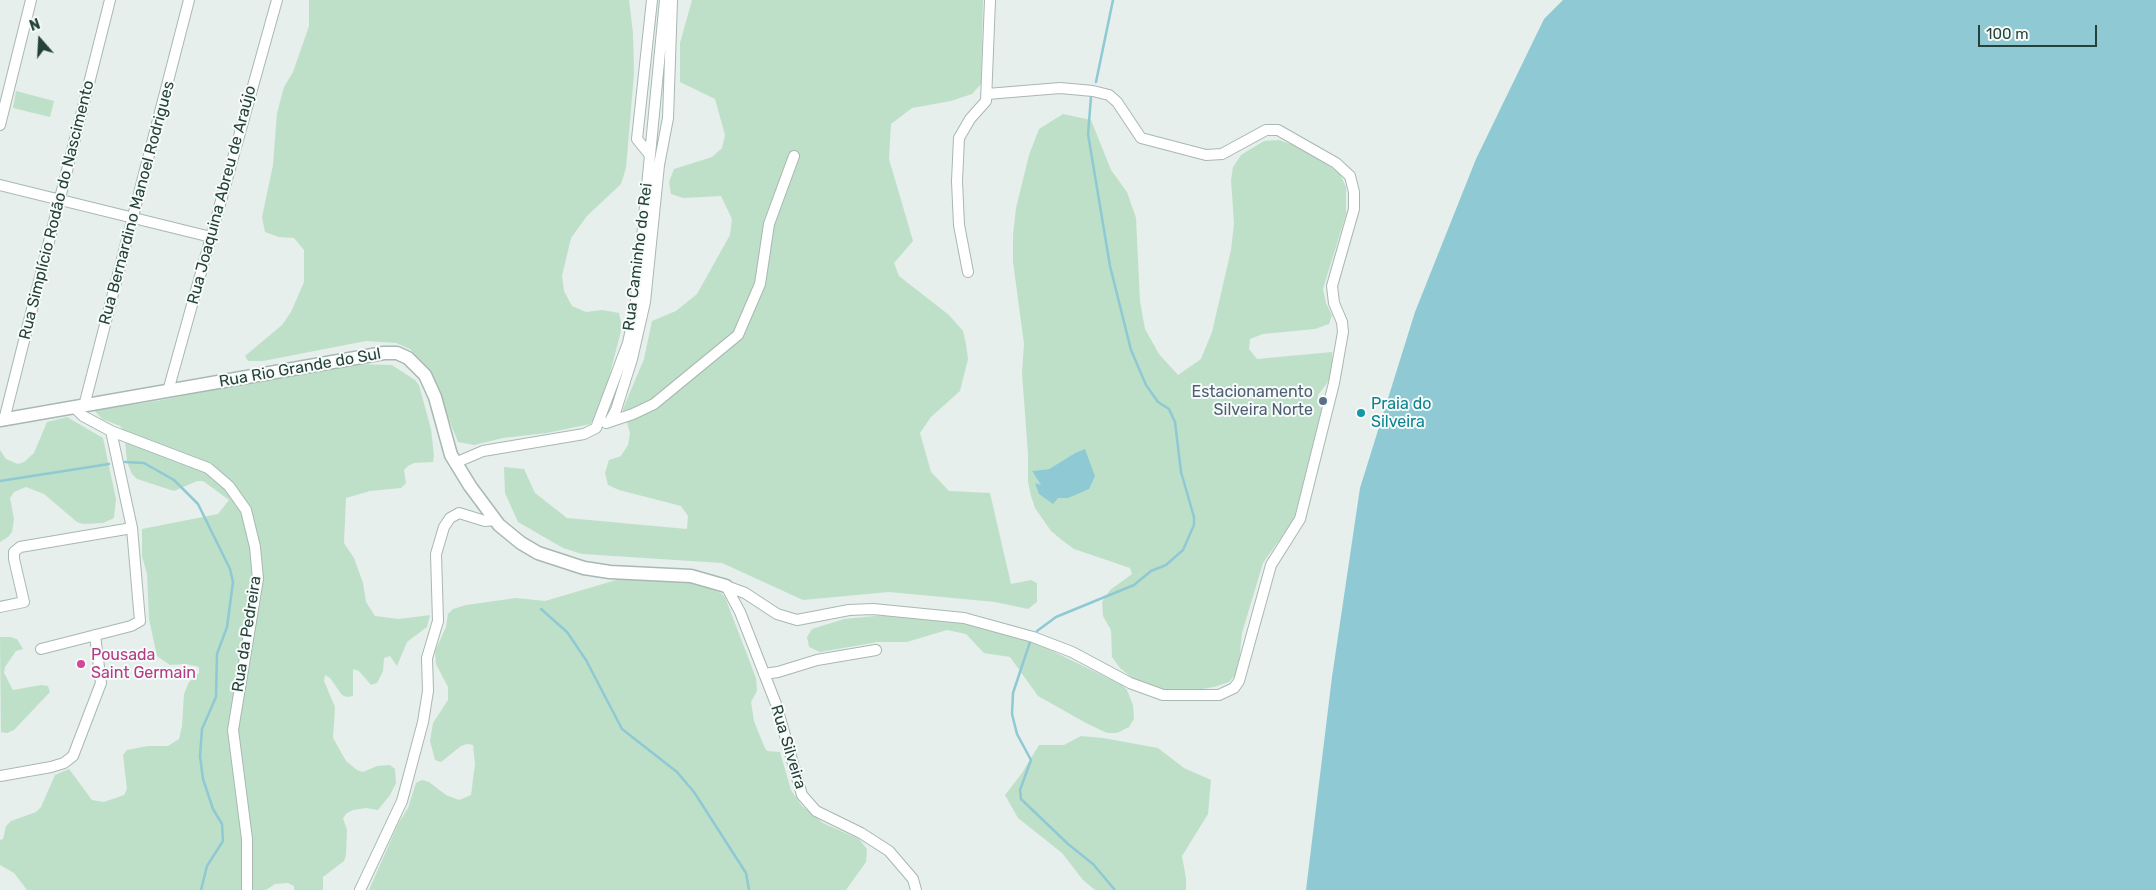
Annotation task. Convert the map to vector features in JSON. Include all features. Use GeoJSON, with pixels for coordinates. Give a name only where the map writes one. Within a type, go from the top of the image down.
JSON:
{"type":"FeatureCollection","features":[{"type":"Feature","properties":{"kind":"street"},"geometry":{"type":"LineString","coordinates":[[0,125],[31,0]]}},
{"type":"Feature","properties":{"kind":"street","name":"Rua Simplício Rodão do Nascimento"},"geometry":{"type":"LineString","coordinates":[[2,420],[110,0]]}},
{"type":"Feature","properties":{"kind":"street","name":"Rua Bernardino Manoel Rodrigues"},"geometry":{"type":"LineString","coordinates":[[79,407],[133,217],[189,0]]}},
{"type":"Feature","properties":{"kind":"street","name":"Rua Joaquina Abreu de Araújo"},"geometry":{"type":"LineString","coordinates":[[168,391],[277,0]]}},
{"type":"Feature","properties":{"kind":"street"},"geometry":{"type":"LineString","coordinates":[[650,155],[637,139],[652,0]]}},
{"type":"Feature","properties":{"kind":"street","name":"Rua Caminho do Rei"},"geometry":{"type":"LineString","coordinates":[[596,428],[628,343],[635,310],[665,0]]}},
{"type":"Feature","properties":{"kind":"street"},"geometry":{"type":"LineString","coordinates":[[610,422],[627,377],[645,302],[658,174],[668,118],[672,0]]}},
{"type":"Feature","properties":{"kind":"street"},"geometry":{"type":"LineString","coordinates":[[968,272],[959,225],[957,175],[959,138],[970,119],[986,101],[988,94],[990,0]]}},
{"type":"Feature","properties":{"kind":"street"},"geometry":{"type":"LineString","coordinates":[[726,586],[745,594],[776,614],[797,620],[849,610],[872,609],[964,618],[1033,637],[1072,652],[1130,683],[1163,695],[1219,695],[1234,688],[1239,680],[1271,565],[1300,519],[1334,383],[1343,332],[1342,322],[1334,303],[1332,286],[1354,209],[1354,192],[1350,176],[1336,163],[1278,130],[1266,130],[1222,154],[1206,155],[1141,138],[1117,102],[1108,95],[1093,91],[1060,88],[988,94]]}},
{"type":"Feature","properties":{"kind":"street"},"geometry":{"type":"LineString","coordinates":[[455,463],[483,451],[584,434],[633,414],[654,404],[738,335],[760,284],[769,224],[794,156]]}},
{"type":"Feature","properties":{"kind":"street"},"geometry":{"type":"LineString","coordinates":[[0,185],[211,238]]}},
{"type":"Feature","properties":{"kind":"street","name":"Rua Rio Grande do Sul"},"geometry":{"type":"LineString","coordinates":[[2,420],[384,353],[397,354],[416,365],[427,380],[435,397],[455,463],[495,520],[521,543],[559,562],[610,572],[691,576],[726,586]]}},
{"type":"Feature","properties":{"kind":"street","name":"Rua da Pedreira"},"geometry":{"type":"LineString","coordinates":[[79,407],[83,416],[111,431],[208,468],[229,486],[239,499],[251,523],[256,547],[258,579],[234,730],[247,839],[247,890]]}},
{"type":"Feature","properties":{"kind":"street"},"geometry":{"type":"LineString","coordinates":[[41,649],[131,626],[140,621],[132,528],[111,431]]}},
{"type":"Feature","properties":{"kind":"street"},"geometry":{"type":"LineString","coordinates":[[360,890],[402,801],[423,722],[428,691],[427,658],[438,621],[436,554],[444,527],[450,518],[459,513],[485,521],[495,520]]}},
{"type":"Feature","properties":{"kind":"street"},"geometry":{"type":"LineString","coordinates":[[0,607],[24,602],[14,559],[14,552],[20,547],[132,528]]}},
{"type":"Feature","properties":{"kind":"street","name":"Rua Silveira"},"geometry":{"type":"LineString","coordinates":[[726,586],[740,612],[784,728],[802,795],[821,814],[860,833],[889,851],[913,879],[916,890]]}},
{"type":"Feature","properties":{"kind":"street"},"geometry":{"type":"LineString","coordinates":[[0,776],[51,767],[64,763],[73,756],[101,683],[94,635]]}},
{"type":"Feature","properties":{"kind":"street"},"geometry":{"type":"LineString","coordinates":[[764,674],[783,671],[817,660],[876,650]]}},
{"type":"Feature","properties":{"kind":"green space"},"geometry":{"type":"Polygon","coordinates":[[[309,0],[629,0],[633,33],[634,74],[626,168],[621,184],[587,216],[571,238],[562,276],[564,291],[572,306],[586,312],[602,310],[619,313],[622,327],[600,412],[590,424],[547,433],[503,438],[474,445],[458,442],[430,372],[410,349],[396,343],[366,341],[263,361],[248,361],[245,356],[282,325],[291,312],[304,282],[304,250],[294,238],[279,237],[265,232],[262,217],[273,165],[277,113],[284,87],[293,72],[309,26],[309,0]]]}},
{"type":"Feature","properties":{"kind":"green space"},"geometry":{"type":"Polygon","coordinates":[[[692,0],[983,0],[981,84],[972,94],[951,101],[912,108],[891,124],[889,159],[913,241],[894,263],[899,276],[949,315],[963,331],[966,344],[968,359],[960,391],[931,417],[920,433],[931,472],[949,491],[990,493],[1011,584],[1031,580],[1037,583],[1037,602],[1028,609],[995,602],[889,592],[803,600],[722,563],[582,554],[563,548],[518,522],[505,493],[504,467],[524,469],[535,493],[567,518],[687,529],[688,516],[681,506],[619,490],[608,485],[605,473],[609,460],[621,456],[628,445],[630,433],[623,409],[644,359],[652,321],[676,311],[697,294],[730,235],[732,219],[721,196],[683,198],[671,194],[669,182],[674,169],[712,157],[722,148],[725,135],[715,99],[680,82],[680,43],[692,0]]]}},
{"type":"Feature","properties":{"kind":"green space"},"geometry":{"type":"Polygon","coordinates":[[[16,91],[54,101],[50,117],[13,108],[16,91]]]}},
{"type":"Feature","properties":{"kind":"green space"},"geometry":{"type":"Polygon","coordinates":[[[1063,114],[1091,120],[1111,170],[1127,192],[1136,218],[1140,301],[1145,329],[1159,354],[1178,375],[1201,359],[1212,332],[1231,250],[1234,223],[1231,180],[1233,167],[1241,155],[1264,141],[1279,140],[1299,147],[1329,166],[1340,174],[1346,187],[1346,214],[1323,289],[1326,303],[1332,315],[1329,324],[1315,329],[1263,334],[1250,339],[1249,349],[1257,359],[1332,352],[1333,365],[1328,382],[1318,395],[1319,405],[1322,409],[1294,519],[1263,563],[1242,633],[1238,672],[1229,682],[1214,687],[1191,691],[1160,689],[1132,678],[1120,668],[1112,657],[1111,630],[1103,616],[1102,602],[1110,590],[1132,574],[1130,568],[1074,549],[1063,541],[1051,531],[1035,508],[1031,496],[1028,482],[1028,454],[1022,373],[1024,344],[1013,262],[1013,235],[1016,208],[1029,155],[1039,129],[1063,114]],[[1075,453],[1049,469],[1032,471],[1042,486],[1035,484],[1058,498],[1068,498],[1075,453]]]}},
{"type":"Feature","properties":{"kind":"green space"},"geometry":{"type":"Polygon","coordinates":[[[358,364],[392,365],[415,380],[419,385],[431,429],[434,456],[433,462],[414,463],[408,466],[404,470],[406,483],[401,488],[370,491],[346,498],[344,543],[354,558],[363,583],[366,602],[375,616],[399,619],[430,615],[427,627],[407,642],[397,666],[390,656],[384,658],[383,671],[377,683],[371,685],[359,671],[353,669],[353,696],[347,697],[342,695],[330,678],[325,675],[324,681],[335,707],[333,738],[346,761],[357,770],[363,772],[377,766],[390,765],[395,769],[396,783],[390,795],[378,810],[366,808],[353,810],[343,818],[347,830],[346,855],[344,861],[323,877],[323,890],[294,890],[294,886],[288,883],[275,884],[266,890],[27,890],[14,873],[0,865],[0,840],[3,839],[6,826],[11,821],[36,812],[41,807],[55,775],[69,769],[92,800],[104,802],[124,795],[127,789],[123,755],[127,750],[148,746],[168,746],[179,739],[182,726],[184,694],[189,682],[199,673],[199,667],[186,664],[170,665],[157,656],[149,619],[147,574],[142,556],[142,529],[218,514],[229,500],[203,481],[197,481],[174,491],[137,479],[132,474],[127,462],[124,431],[120,426],[102,419],[94,410],[157,401],[292,374],[358,364]]]}},
{"type":"Feature","properties":{"kind":"green space"},"geometry":{"type":"Polygon","coordinates":[[[67,417],[103,438],[116,499],[114,518],[103,523],[83,524],[77,522],[44,494],[26,487],[14,492],[10,498],[14,519],[12,532],[0,542],[0,450],[6,459],[18,464],[24,462],[34,453],[47,422],[67,417]]]}},
{"type":"Feature","properties":{"kind":"green space"},"geometry":{"type":"Polygon","coordinates":[[[623,578],[684,579],[721,593],[725,597],[756,678],[757,691],[751,702],[754,721],[764,746],[767,751],[780,752],[791,790],[802,806],[823,823],[859,839],[867,849],[866,862],[846,890],[369,890],[398,824],[408,808],[416,783],[422,780],[429,782],[446,795],[459,800],[471,795],[475,764],[473,745],[461,746],[441,762],[435,760],[430,741],[433,723],[448,700],[448,687],[436,664],[435,651],[446,627],[448,614],[453,609],[466,605],[516,598],[545,601],[623,578]]]}},
{"type":"Feature","properties":{"kind":"green space"},"geometry":{"type":"Polygon","coordinates":[[[886,615],[966,624],[1036,643],[1122,685],[1127,690],[1133,705],[1134,719],[1129,727],[1117,733],[1107,733],[1086,723],[1038,696],[1010,657],[984,653],[966,634],[947,630],[907,642],[878,642],[820,652],[809,647],[807,637],[812,629],[844,619],[886,615]]]}},
{"type":"Feature","properties":{"kind":"green space"},"geometry":{"type":"Polygon","coordinates":[[[0,637],[17,639],[23,649],[16,651],[5,667],[4,673],[13,690],[41,685],[48,686],[50,692],[14,730],[7,733],[1,732],[0,637]]]}},
{"type":"Feature","properties":{"kind":"green space"},"geometry":{"type":"Polygon","coordinates":[[[1081,736],[1158,748],[1184,768],[1211,780],[1208,814],[1182,856],[1186,890],[1095,890],[1083,880],[1062,853],[1018,818],[1005,795],[1022,773],[1039,745],[1064,745],[1081,736]]]}},
{"type":"Feature","properties":{"kind":"water"},"geometry":{"type":"Polygon","coordinates":[[[1563,0],[2156,0],[2156,890],[1306,890],[1332,677],[1360,488],[1415,312],[1476,159],[1544,19],[1563,0]]]}},
{"type":"Feature","properties":{"kind":"water"},"geometry":{"type":"Polygon","coordinates":[[[1085,449],[1095,476],[1089,489],[1068,498],[1058,498],[1053,504],[1039,494],[1035,483],[1041,485],[1032,471],[1049,469],[1085,449]]]}},
{"type":"Feature","properties":{"kind":"waterway"},"geometry":{"type":"LineString","coordinates":[[1096,82],[1113,0]]}},
{"type":"Feature","properties":{"kind":"waterway"},"geometry":{"type":"LineString","coordinates":[[1037,631],[1056,617],[1134,585],[1151,571],[1166,565],[1183,550],[1194,525],[1194,517],[1181,472],[1175,422],[1169,409],[1158,402],[1146,385],[1131,350],[1110,266],[1088,134],[1091,97]]}},
{"type":"Feature","properties":{"kind":"waterway"},"geometry":{"type":"LineString","coordinates":[[125,462],[144,463],[174,480],[198,504],[230,569],[233,582],[227,627],[217,654],[216,697],[202,729],[200,756],[203,779],[213,809],[222,824],[223,841],[207,866],[201,890]]}},
{"type":"Feature","properties":{"kind":"waterway"},"geometry":{"type":"LineString","coordinates":[[0,481],[109,464]]}},
{"type":"Feature","properties":{"kind":"waterway"},"geometry":{"type":"LineString","coordinates":[[541,609],[567,632],[586,660],[622,729],[677,772],[694,792],[746,873],[749,890]]}},
{"type":"Feature","properties":{"kind":"waterway"},"geometry":{"type":"LineString","coordinates":[[1030,642],[1013,693],[1012,714],[1017,734],[1031,760],[1020,790],[1021,799],[1068,844],[1093,864],[1115,890]]}},
{"type":"Feature","properties":{"kind":"place","name":"Estacionamento Silveira Norte"},"geometry":{"type":"Point","coordinates":[1323,401]}},
{"type":"Feature","properties":{"kind":"place","name":"Praia do Silveira"},"geometry":{"type":"Point","coordinates":[1361,413]}},
{"type":"Feature","properties":{"kind":"place","name":"Pousada Saint Germain"},"geometry":{"type":"Point","coordinates":[81,664]}}]}
